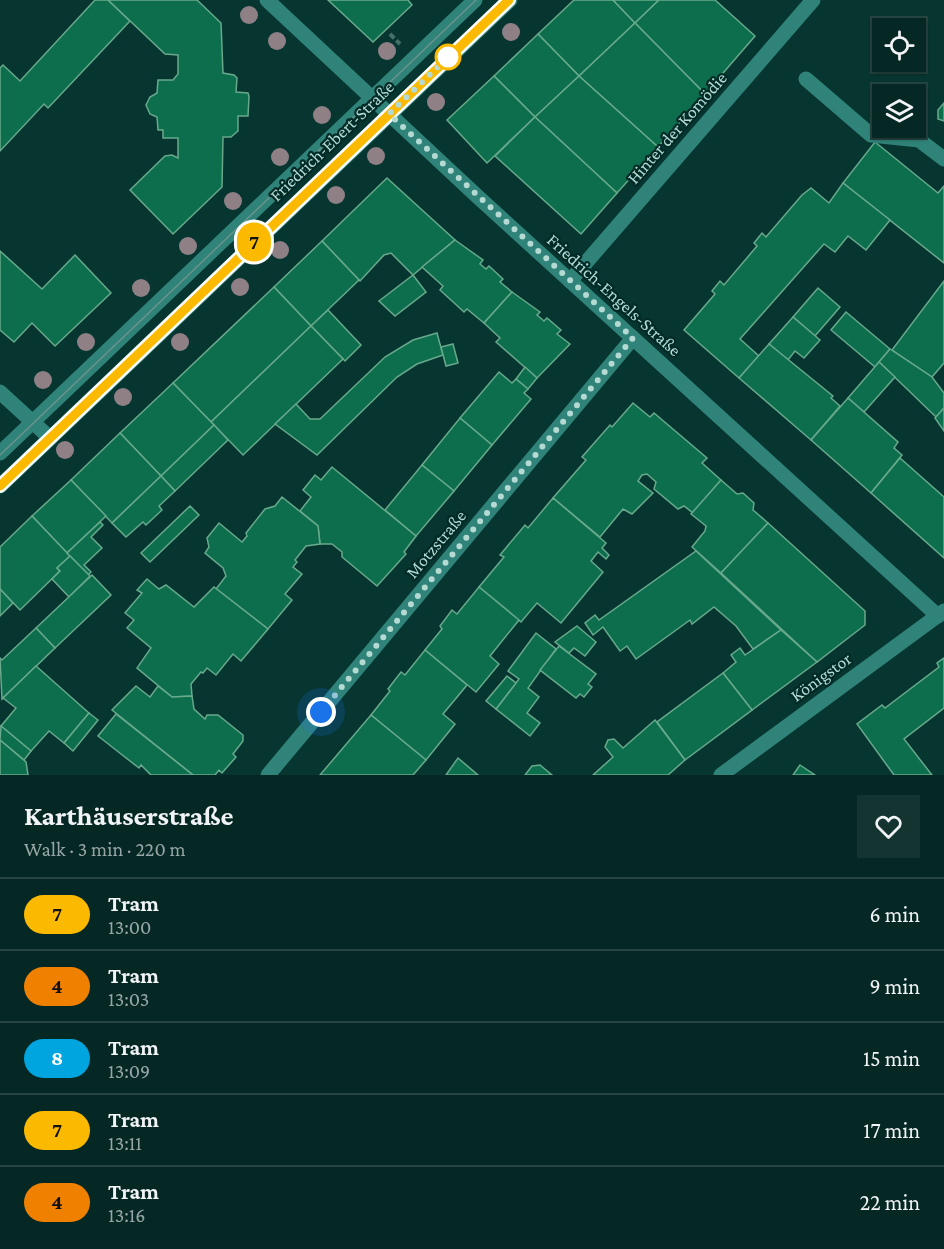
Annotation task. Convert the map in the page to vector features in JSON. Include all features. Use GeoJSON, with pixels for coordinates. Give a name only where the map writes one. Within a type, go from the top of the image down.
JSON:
{"type":"FeatureCollection","features":[{"type":"Feature","properties":{"kind":"street","name":"Friedrich-Engels-Straße"},"geometry":{"type":"LineString","coordinates":[[267,0],[570,281],[941,613]]}},
{"type":"Feature","properties":{"kind":"street","name":"Friedrich-Ebert-Straße"},"geometry":{"type":"LineString","coordinates":[[0,453],[475,0]]}},
{"type":"Feature","properties":{"kind":"street","name":"Friedrich-Ebert-Straße"},"geometry":{"type":"LineString","coordinates":[[0,486],[510,0]]}},
{"type":"Feature","properties":{"kind":"street","name":"Hinter der Komödie"},"geometry":{"type":"LineString","coordinates":[[570,281],[813,0]]}},
{"type":"Feature","properties":{"kind":"street"},"geometry":{"type":"LineString","coordinates":[[806,79],[871,135],[920,140],[944,159]]}},
{"type":"Feature","properties":{"kind":"street","name":"Motzstraße"},"geometry":{"type":"LineString","coordinates":[[268,775],[633,338]]}},
{"type":"Feature","properties":{"kind":"street"},"geometry":{"type":"LineString","coordinates":[[0,392],[50,438]]}},
{"type":"Feature","properties":{"kind":"street","name":"Königstor"},"geometry":{"type":"LineString","coordinates":[[721,775],[941,613]]}},
{"type":"Feature","properties":{"kind":"building"},"geometry":{"type":"Polygon","coordinates":[[[95,0],[108,0],[130,21],[48,108],[44,104],[0,151],[0,68],[3,65],[20,81],[95,0]]]}},
{"type":"Feature","properties":{"kind":"building"},"geometry":{"type":"Polygon","coordinates":[[[108,0],[197,0],[221,23],[223,73],[234,75],[237,78],[236,92],[248,93],[249,96],[248,116],[238,116],[238,131],[231,137],[223,137],[222,187],[173,234],[130,190],[165,156],[172,155],[178,158],[178,138],[163,138],[163,130],[158,130],[157,117],[150,114],[146,105],[150,97],[157,93],[158,80],[173,80],[178,74],[178,55],[165,54],[108,0]]]}},
{"type":"Feature","properties":{"kind":"building"},"geometry":{"type":"Polygon","coordinates":[[[328,0],[408,0],[412,5],[373,42],[328,0]]]}},
{"type":"Feature","properties":{"kind":"building"},"geometry":{"type":"Polygon","coordinates":[[[574,0],[613,0],[635,23],[579,76],[538,34],[574,0]]]}},
{"type":"Feature","properties":{"kind":"building"},"geometry":{"type":"Polygon","coordinates":[[[613,0],[659,0],[635,23],[613,0]]]}},
{"type":"Feature","properties":{"kind":"building"},"geometry":{"type":"Polygon","coordinates":[[[659,0],[715,0],[755,36],[705,94],[635,23],[659,0]]]}},
{"type":"Feature","properties":{"kind":"building"},"geometry":{"type":"Polygon","coordinates":[[[635,23],[705,94],[658,147],[579,76],[635,23]]]}},
{"type":"Feature","properties":{"kind":"building"},"geometry":{"type":"Polygon","coordinates":[[[538,34],[579,76],[535,117],[494,76],[538,34]]]}},
{"type":"Feature","properties":{"kind":"building"},"geometry":{"type":"Polygon","coordinates":[[[494,76],[535,117],[487,163],[447,120],[494,76]]]}},
{"type":"Feature","properties":{"kind":"building"},"geometry":{"type":"Polygon","coordinates":[[[579,76],[658,147],[617,193],[535,117],[579,76]]]}},
{"type":"Feature","properties":{"kind":"building"},"geometry":{"type":"Polygon","coordinates":[[[944,103],[944,121],[938,119],[938,110],[944,103]]]}},
{"type":"Feature","properties":{"kind":"building"},"geometry":{"type":"Polygon","coordinates":[[[535,117],[617,193],[581,234],[495,156],[535,117]]]}},
{"type":"Feature","properties":{"kind":"building"},"geometry":{"type":"Polygon","coordinates":[[[875,142],[938,193],[944,186],[944,263],[843,183],[875,142]]]}},
{"type":"Feature","properties":{"kind":"building"},"geometry":{"type":"Polygon","coordinates":[[[387,178],[455,240],[413,275],[391,253],[384,255],[360,281],[322,241],[387,178]]]}},
{"type":"Feature","properties":{"kind":"building"},"geometry":{"type":"Polygon","coordinates":[[[843,183],[890,220],[866,250],[848,236],[835,252],[824,244],[740,339],[759,356],[739,378],[684,330],[715,294],[712,291],[720,281],[724,285],[757,246],[754,243],[762,233],[766,237],[802,195],[811,188],[829,203],[843,183]]]}},
{"type":"Feature","properties":{"kind":"building"},"geometry":{"type":"Polygon","coordinates":[[[455,240],[483,260],[480,264],[486,269],[489,266],[503,279],[500,282],[512,292],[484,323],[467,309],[464,312],[440,290],[443,286],[422,267],[455,240]]]}},
{"type":"Feature","properties":{"kind":"building"},"geometry":{"type":"Polygon","coordinates":[[[322,241],[359,280],[311,326],[274,287],[322,241]]]}},
{"type":"Feature","properties":{"kind":"building"},"geometry":{"type":"Polygon","coordinates":[[[0,251],[42,289],[75,255],[111,293],[55,346],[32,323],[14,342],[0,330],[0,251]]]}},
{"type":"Feature","properties":{"kind":"building"},"geometry":{"type":"Polygon","coordinates":[[[413,275],[426,292],[395,316],[379,301],[413,275]]]}},
{"type":"Feature","properties":{"kind":"building"},"geometry":{"type":"Polygon","coordinates":[[[944,281],[944,363],[932,377],[892,350],[944,281]]]}},
{"type":"Feature","properties":{"kind":"building"},"geometry":{"type":"Polygon","coordinates":[[[274,287],[311,326],[211,422],[173,383],[274,287]]]}},
{"type":"Feature","properties":{"kind":"building"},"geometry":{"type":"Polygon","coordinates":[[[818,288],[840,307],[815,336],[793,317],[818,288]]]}},
{"type":"Feature","properties":{"kind":"building"},"geometry":{"type":"Polygon","coordinates":[[[512,292],[540,312],[537,315],[544,321],[547,318],[561,330],[557,334],[570,344],[537,378],[496,342],[500,338],[484,323],[512,292]]]}},
{"type":"Feature","properties":{"kind":"building"},"geometry":{"type":"Polygon","coordinates":[[[328,310],[361,345],[345,361],[311,326],[328,310]]]}},
{"type":"Feature","properties":{"kind":"building"},"geometry":{"type":"Polygon","coordinates":[[[846,312],[890,349],[875,367],[831,330],[846,312]]]}},
{"type":"Feature","properties":{"kind":"building"},"geometry":{"type":"Polygon","coordinates":[[[793,317],[820,340],[804,358],[795,351],[788,360],[769,344],[793,317]]]}},
{"type":"Feature","properties":{"kind":"building"},"geometry":{"type":"Polygon","coordinates":[[[311,326],[343,359],[243,455],[211,422],[311,326]]]}},
{"type":"Feature","properties":{"kind":"building"},"geometry":{"type":"Polygon","coordinates":[[[437,333],[443,355],[417,364],[397,377],[317,455],[275,424],[296,404],[310,419],[320,419],[385,357],[413,340],[437,333]]]}},
{"type":"Feature","properties":{"kind":"building"},"geometry":{"type":"Polygon","coordinates":[[[453,344],[458,363],[446,366],[441,347],[453,344]]]}},
{"type":"Feature","properties":{"kind":"building"},"geometry":{"type":"Polygon","coordinates":[[[769,344],[833,396],[831,398],[840,406],[811,440],[739,378],[769,344]]]}},
{"type":"Feature","properties":{"kind":"building"},"geometry":{"type":"Polygon","coordinates":[[[890,349],[932,377],[944,393],[944,408],[936,417],[879,362],[890,349]]]}},
{"type":"Feature","properties":{"kind":"building"},"geometry":{"type":"Polygon","coordinates":[[[879,362],[895,377],[864,412],[848,398],[879,362]]]}},
{"type":"Feature","properties":{"kind":"building"},"geometry":{"type":"Polygon","coordinates":[[[525,367],[537,378],[528,389],[516,379],[525,367]]]}},
{"type":"Feature","properties":{"kind":"building"},"geometry":{"type":"Polygon","coordinates":[[[499,372],[512,383],[516,379],[528,389],[524,393],[531,399],[492,445],[460,418],[499,372]]]}},
{"type":"Feature","properties":{"kind":"building"},"geometry":{"type":"Polygon","coordinates":[[[173,383],[214,425],[161,476],[120,433],[173,383]]]}},
{"type":"Feature","properties":{"kind":"building"},"geometry":{"type":"Polygon","coordinates":[[[848,398],[898,442],[894,448],[902,455],[871,493],[811,440],[848,398]]]}},
{"type":"Feature","properties":{"kind":"building"},"geometry":{"type":"Polygon","coordinates":[[[633,403],[650,417],[654,413],[707,458],[702,463],[721,480],[693,513],[684,506],[678,509],[654,489],[656,482],[647,474],[642,475],[638,481],[653,493],[632,514],[623,509],[600,537],[553,498],[586,460],[582,457],[633,403]]]}},
{"type":"Feature","properties":{"kind":"building"},"geometry":{"type":"Polygon","coordinates":[[[944,408],[944,431],[935,418],[944,408]]]}},
{"type":"Feature","properties":{"kind":"building"},"geometry":{"type":"Polygon","coordinates":[[[460,418],[492,445],[454,491],[422,465],[460,418]]]}},
{"type":"Feature","properties":{"kind":"building"},"geometry":{"type":"Polygon","coordinates":[[[214,425],[228,440],[175,491],[161,476],[214,425]]]}},
{"type":"Feature","properties":{"kind":"building"},"geometry":{"type":"Polygon","coordinates":[[[120,433],[161,476],[112,523],[71,480],[120,433]]]}},
{"type":"Feature","properties":{"kind":"building"},"geometry":{"type":"Polygon","coordinates":[[[900,458],[944,497],[944,558],[871,493],[900,458]]]}},
{"type":"Feature","properties":{"kind":"building"},"geometry":{"type":"Polygon","coordinates":[[[422,465],[454,491],[416,536],[385,510],[422,465]]]}},
{"type":"Feature","properties":{"kind":"building"},"geometry":{"type":"Polygon","coordinates":[[[332,467],[416,536],[404,552],[406,554],[377,586],[342,557],[342,552],[332,544],[320,544],[318,526],[300,511],[311,497],[303,490],[315,475],[321,480],[332,467]]]}},
{"type":"Feature","properties":{"kind":"building"},"geometry":{"type":"Polygon","coordinates":[[[161,476],[175,491],[159,506],[162,510],[146,525],[143,522],[126,537],[112,523],[161,476]]]}},
{"type":"Feature","properties":{"kind":"building"},"geometry":{"type":"Polygon","coordinates":[[[71,480],[106,516],[67,553],[32,516],[71,480]]]}},
{"type":"Feature","properties":{"kind":"building"},"geometry":{"type":"Polygon","coordinates":[[[721,480],[737,494],[743,493],[754,503],[753,510],[768,523],[721,573],[692,547],[705,531],[706,526],[691,514],[721,480]]]}},
{"type":"Feature","properties":{"kind":"building"},"geometry":{"type":"Polygon","coordinates":[[[282,497],[318,526],[320,544],[306,546],[295,560],[297,562],[293,567],[302,574],[285,594],[292,600],[268,629],[216,589],[226,576],[223,568],[205,553],[209,547],[207,538],[219,523],[242,542],[247,536],[246,533],[265,509],[275,506],[282,497]]]}},
{"type":"Feature","properties":{"kind":"building"},"geometry":{"type":"Polygon","coordinates":[[[553,498],[606,543],[602,548],[609,555],[606,559],[598,552],[591,561],[603,572],[561,623],[537,603],[521,622],[479,587],[504,557],[500,555],[525,525],[528,528],[553,498]]]}},
{"type":"Feature","properties":{"kind":"building"},"geometry":{"type":"Polygon","coordinates":[[[190,506],[199,515],[150,562],[141,553],[190,506]]]}},
{"type":"Feature","properties":{"kind":"building"},"geometry":{"type":"Polygon","coordinates":[[[32,516],[70,556],[57,568],[60,571],[20,610],[0,589],[0,547],[32,516]]]}},
{"type":"Feature","properties":{"kind":"building"},"geometry":{"type":"Polygon","coordinates":[[[100,522],[103,525],[91,537],[102,548],[84,565],[91,572],[88,575],[67,553],[100,522]]]}},
{"type":"Feature","properties":{"kind":"building"},"geometry":{"type":"Polygon","coordinates":[[[768,523],[865,611],[865,625],[817,662],[721,573],[768,523]]]}},
{"type":"Feature","properties":{"kind":"building"},"geometry":{"type":"Polygon","coordinates":[[[696,551],[781,630],[753,649],[736,626],[714,607],[692,624],[690,620],[636,659],[627,646],[620,651],[603,627],[593,635],[585,623],[595,615],[599,620],[696,551]]]}},
{"type":"Feature","properties":{"kind":"building"},"geometry":{"type":"Polygon","coordinates":[[[70,556],[90,576],[69,597],[52,579],[60,571],[57,568],[70,556]]]}},
{"type":"Feature","properties":{"kind":"building"},"geometry":{"type":"Polygon","coordinates":[[[92,575],[111,595],[55,648],[36,628],[92,575]]]}},
{"type":"Feature","properties":{"kind":"building"},"geometry":{"type":"Polygon","coordinates":[[[147,579],[159,589],[166,585],[194,607],[214,587],[268,629],[241,661],[233,654],[216,675],[207,668],[203,673],[201,672],[191,684],[192,696],[172,697],[137,668],[151,648],[127,628],[134,620],[125,613],[142,593],[137,590],[147,579]]]}},
{"type":"Feature","properties":{"kind":"building"},"geometry":{"type":"Polygon","coordinates":[[[479,587],[519,620],[490,656],[499,664],[476,692],[425,650],[442,629],[440,626],[452,610],[457,614],[479,587]]]}},
{"type":"Feature","properties":{"kind":"building"},"geometry":{"type":"Polygon","coordinates":[[[0,589],[13,603],[0,616],[0,589]]]}},
{"type":"Feature","properties":{"kind":"building"},"geometry":{"type":"Polygon","coordinates":[[[577,626],[596,642],[585,656],[574,648],[569,653],[555,642],[577,626]]]}},
{"type":"Feature","properties":{"kind":"building"},"geometry":{"type":"Polygon","coordinates":[[[36,628],[55,648],[2,699],[0,658],[2,660],[36,628]]]}},
{"type":"Feature","properties":{"kind":"building"},"geometry":{"type":"Polygon","coordinates":[[[781,630],[817,662],[752,710],[723,673],[736,662],[731,655],[740,648],[745,655],[781,630]]]}},
{"type":"Feature","properties":{"kind":"building"},"geometry":{"type":"Polygon","coordinates":[[[536,633],[556,649],[528,688],[539,697],[527,713],[540,723],[530,736],[496,709],[519,679],[508,671],[536,633]]]}},
{"type":"Feature","properties":{"kind":"building"},"geometry":{"type":"Polygon","coordinates":[[[559,646],[596,674],[588,684],[592,687],[584,697],[580,694],[576,698],[540,670],[559,646]]]}},
{"type":"Feature","properties":{"kind":"building"},"geometry":{"type":"Polygon","coordinates":[[[425,650],[467,685],[443,714],[455,724],[426,760],[371,715],[390,691],[388,689],[401,672],[405,675],[425,650]]]}},
{"type":"Feature","properties":{"kind":"building"},"geometry":{"type":"Polygon","coordinates":[[[944,658],[944,708],[904,739],[932,775],[894,775],[857,724],[882,705],[885,708],[939,667],[937,663],[944,658]]]}},
{"type":"Feature","properties":{"kind":"building"},"geometry":{"type":"Polygon","coordinates":[[[36,666],[89,713],[64,743],[49,731],[31,751],[1,726],[16,708],[3,698],[36,666]]]}},
{"type":"Feature","properties":{"kind":"building"},"geometry":{"type":"Polygon","coordinates":[[[723,673],[752,710],[685,760],[657,722],[723,673]]]}},
{"type":"Feature","properties":{"kind":"building"},"geometry":{"type":"Polygon","coordinates":[[[507,676],[516,683],[496,709],[486,701],[507,676]]]}},
{"type":"Feature","properties":{"kind":"building"},"geometry":{"type":"Polygon","coordinates":[[[136,686],[150,697],[158,686],[172,697],[192,696],[194,709],[205,719],[207,715],[218,715],[243,735],[243,741],[233,754],[236,757],[222,773],[219,770],[215,775],[193,775],[112,710],[136,686]]]}},
{"type":"Feature","properties":{"kind":"building"},"geometry":{"type":"Polygon","coordinates":[[[89,713],[98,720],[73,751],[64,743],[89,713]]]}},
{"type":"Feature","properties":{"kind":"building"},"geometry":{"type":"Polygon","coordinates":[[[116,714],[193,775],[151,775],[141,765],[139,768],[98,736],[116,714]]]}},
{"type":"Feature","properties":{"kind":"building"},"geometry":{"type":"Polygon","coordinates":[[[371,715],[426,760],[413,775],[320,775],[371,715]]]}},
{"type":"Feature","properties":{"kind":"building"},"geometry":{"type":"Polygon","coordinates":[[[655,720],[685,760],[668,775],[593,775],[613,757],[605,747],[608,740],[614,739],[623,748],[655,720]]]}},
{"type":"Feature","properties":{"kind":"building"},"geometry":{"type":"Polygon","coordinates":[[[1,726],[31,751],[24,760],[0,740],[1,726]]]}},
{"type":"Feature","properties":{"kind":"building"},"geometry":{"type":"Polygon","coordinates":[[[0,740],[26,762],[28,775],[0,775],[0,740]]]}},
{"type":"Feature","properties":{"kind":"building"},"geometry":{"type":"Polygon","coordinates":[[[458,758],[478,775],[446,775],[458,758]]]}},
{"type":"Feature","properties":{"kind":"building"},"geometry":{"type":"Polygon","coordinates":[[[540,765],[552,775],[525,775],[532,766],[540,765]]]}},
{"type":"Feature","properties":{"kind":"building"},"geometry":{"type":"Polygon","coordinates":[[[800,765],[815,775],[793,775],[800,765]]]}},
{"type":"Feature","properties":{"kind":"tram line"},"geometry":{"type":"LineString","coordinates":[[0,455],[476,0]]}},
{"type":"Feature","properties":{"kind":"tram line"},"geometry":{"type":"LineString","coordinates":[[0,486],[509,0]]}},
{"type":"Feature","properties":{"kind":"tram line","name":"7"},"geometry":{"type":"LineString","coordinates":[[0,486],[509,0]]}},
{"type":"Feature","properties":{"kind":"route"},"geometry":{"type":"LineString","coordinates":[[321,712],[633,338],[389,114],[448,57]]}}]}
